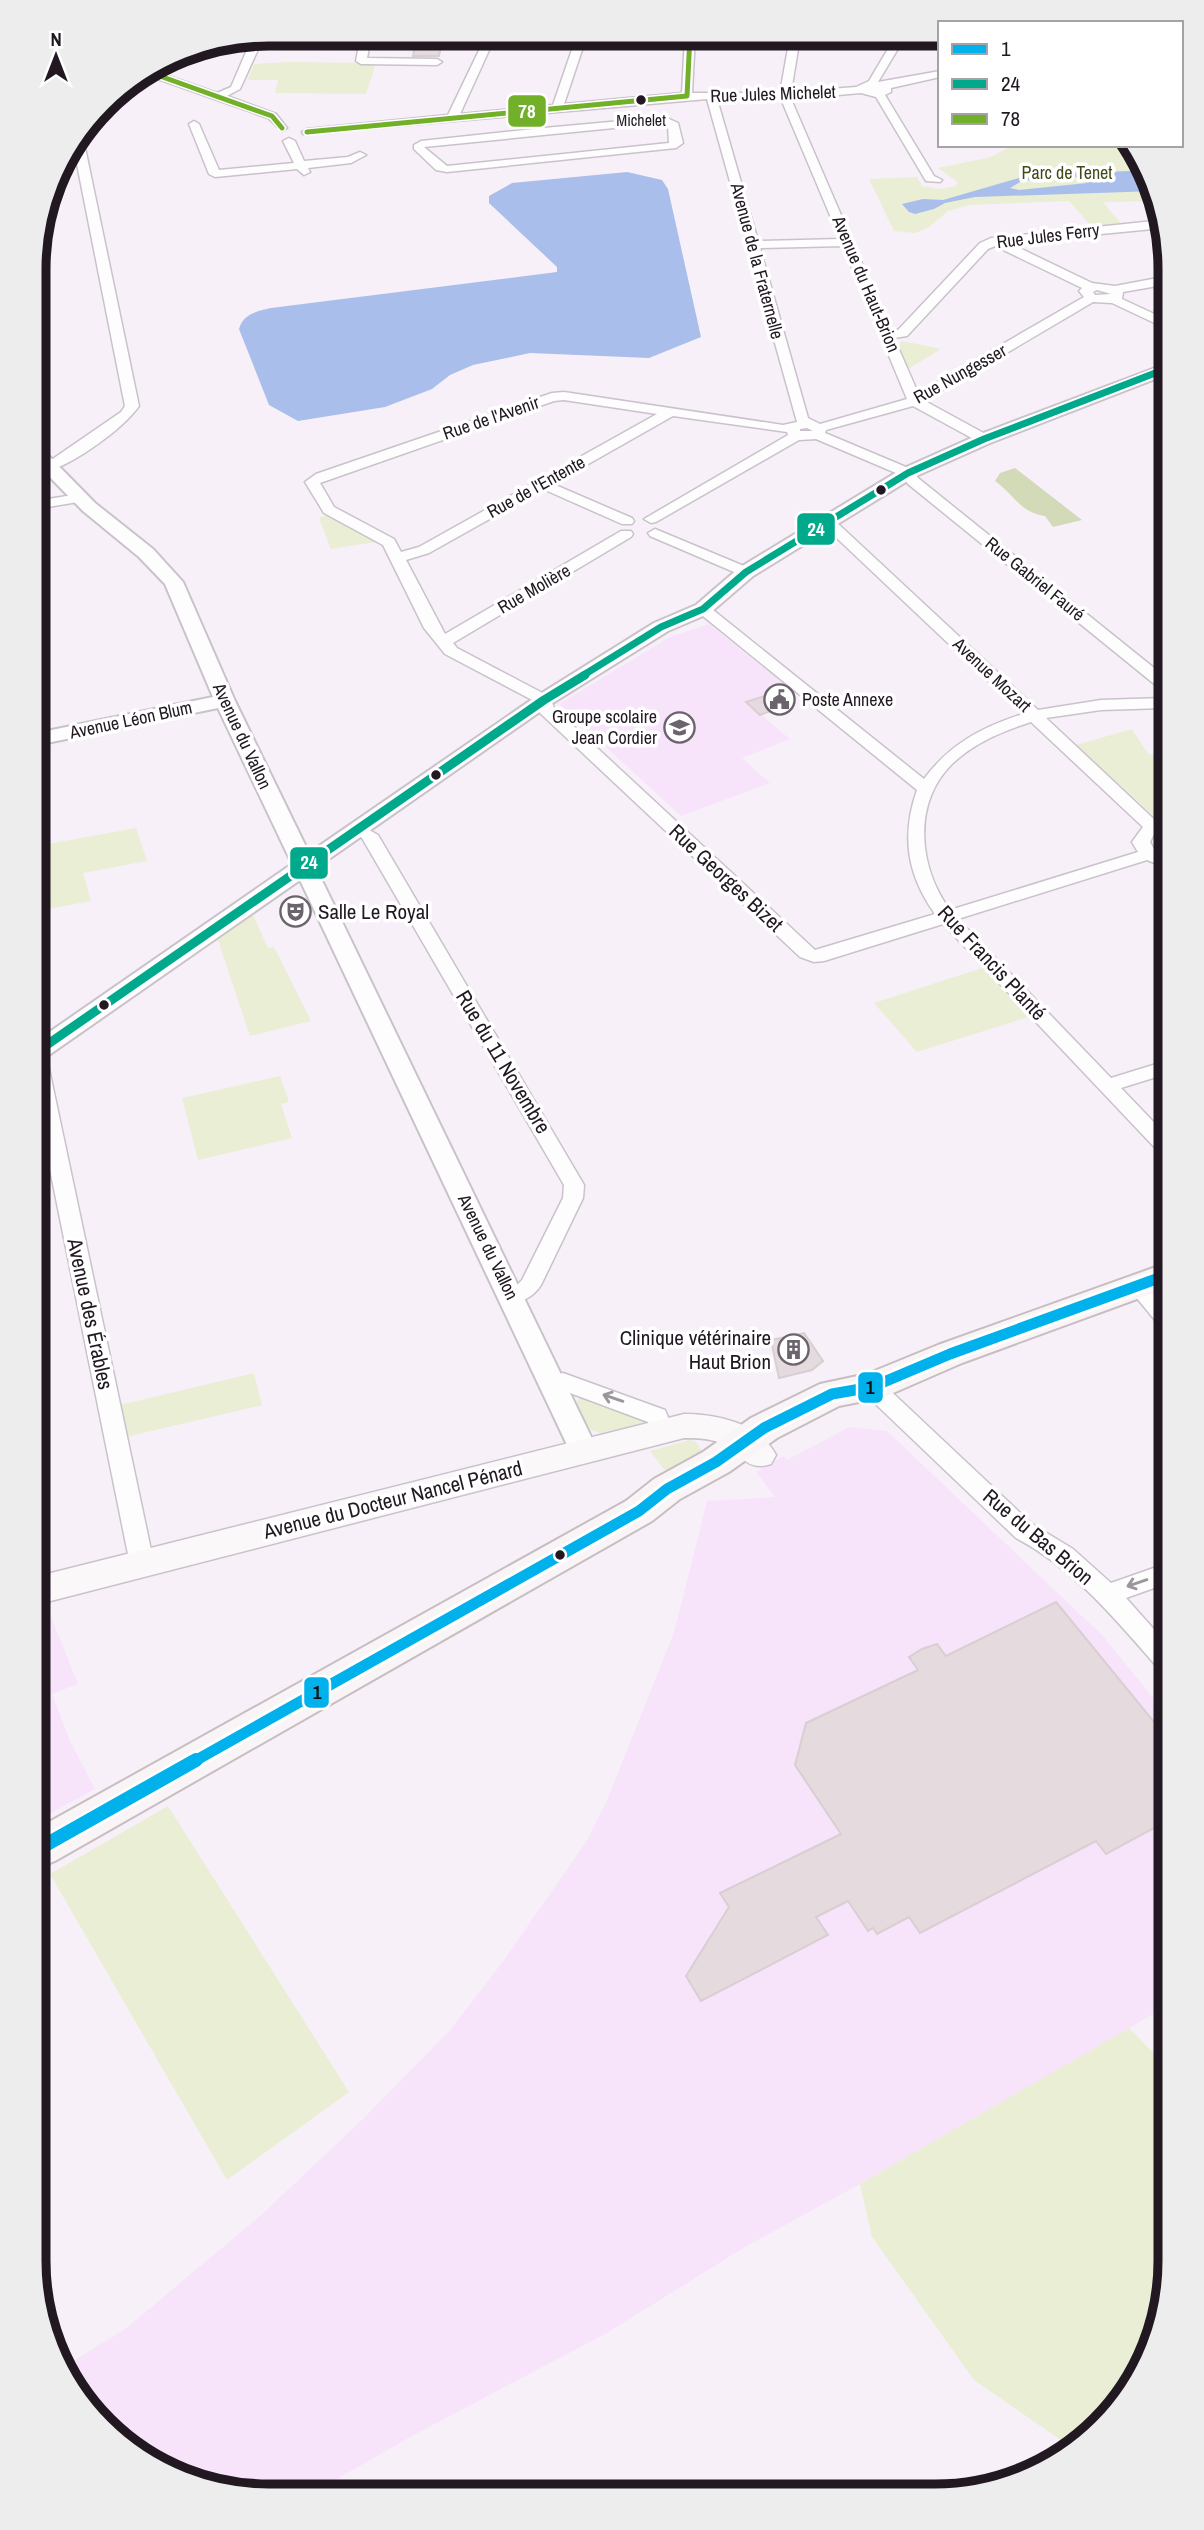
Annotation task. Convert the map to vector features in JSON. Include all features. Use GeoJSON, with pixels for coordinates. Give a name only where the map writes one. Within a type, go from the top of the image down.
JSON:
{"type":"FeatureCollection","features":[{"type":"Feature","properties":{"kind":"main road"},"geometry":{"type":"LineString","coordinates":[[45,1845],[639,1511],[676,1501],[753,1448],[852,1407],[873,1387],[950,1354],[1152,1280]]}},
{"type":"Feature","properties":{"kind":"main road","name":"Avenue du Docteur Nancel Pénard"},"geometry":{"type":"LineString","coordinates":[[45,1588],[684,1426],[707,1426],[753,1448]]}},
{"type":"Feature","properties":{"kind":"street"},"geometry":{"type":"LineString","coordinates":[[364,45],[361,61],[437,62]]}},
{"type":"Feature","properties":{"kind":"street"},"geometry":{"type":"LineString","coordinates":[[452,120],[486,45]]}},
{"type":"Feature","properties":{"kind":"street"},"geometry":{"type":"LineString","coordinates":[[557,109],[579,45]]}},
{"type":"Feature","properties":{"kind":"street"},"geometry":{"type":"LineString","coordinates":[[687,96],[690,45]]}},
{"type":"Feature","properties":{"kind":"street"},"geometry":{"type":"LineString","coordinates":[[785,96],[794,45]]}},
{"type":"Feature","properties":{"kind":"street"},"geometry":{"type":"LineString","coordinates":[[896,45],[875,88],[930,179],[936,180]]}},
{"type":"Feature","properties":{"kind":"street"},"geometry":{"type":"LineString","coordinates":[[218,96],[235,89],[254,46]]}},
{"type":"Feature","properties":{"kind":"street","name":"Rue Jules Michelet"},"geometry":{"type":"LineString","coordinates":[[307,132],[687,96],[785,96],[875,88],[938,74]]}},
{"type":"Feature","properties":{"kind":"street"},"geometry":{"type":"LineString","coordinates":[[157,75],[272,116],[282,128]]}},
{"type":"Feature","properties":{"kind":"street","name":"Avenue de la Fraternelle"},"geometry":{"type":"LineString","coordinates":[[711,96],[807,430]]}},
{"type":"Feature","properties":{"kind":"street","name":"Avenue du Haut-Brion"},"geometry":{"type":"LineString","coordinates":[[785,96],[915,401]]}},
{"type":"Feature","properties":{"kind":"street"},"geometry":{"type":"LineString","coordinates":[[529,113],[537,143]]}},
{"type":"Feature","properties":{"kind":"street"},"geometry":{"type":"LineString","coordinates":[[564,143],[537,143],[421,144],[418,147],[440,168],[447,169],[537,143],[564,143],[659,120],[673,123],[677,145],[564,143]]}},
{"type":"Feature","properties":{"kind":"street"},"geometry":{"type":"LineString","coordinates":[[194,124],[215,174],[302,169],[351,160],[360,155]]}},
{"type":"Feature","properties":{"kind":"street"},"geometry":{"type":"LineString","coordinates":[[282,128],[298,128],[307,132],[300,139],[289,141],[273,137],[282,128]]}},
{"type":"Feature","properties":{"kind":"street"},"geometry":{"type":"LineString","coordinates":[[289,141],[302,169]]}},
{"type":"Feature","properties":{"kind":"street","name":"Avenue du Vallon"},"geometry":{"type":"LineString","coordinates":[[46,459],[72,454],[126,415],[132,406],[80,150]]}},
{"type":"Feature","properties":{"kind":"street","name":"Rue Jules Ferry"},"geometry":{"type":"LineString","coordinates":[[887,335],[902,333],[984,246],[995,241],[1154,225]]}},
{"type":"Feature","properties":{"kind":"street"},"geometry":{"type":"LineString","coordinates":[[753,242],[847,239]]}},
{"type":"Feature","properties":{"kind":"street"},"geometry":{"type":"LineString","coordinates":[[995,241],[1091,293],[1100,286],[1158,320]]}},
{"type":"Feature","properties":{"kind":"street"},"geometry":{"type":"LineString","coordinates":[[1114,294],[1158,282]]}},
{"type":"Feature","properties":{"kind":"street","name":"Rue Nungesser"},"geometry":{"type":"LineString","coordinates":[[807,430],[915,401],[1091,293]]}},
{"type":"Feature","properties":{"kind":"street"},"geometry":{"type":"LineString","coordinates":[[46,1046],[544,700],[661,627],[703,609],[746,572],[908,473],[984,439],[1158,372]]}},
{"type":"Feature","properties":{"kind":"street","name":"Rue de l'Avenir"},"geometry":{"type":"LineString","coordinates":[[398,558],[389,542],[329,510],[312,482],[327,474],[552,397],[564,396],[807,430]]}},
{"type":"Feature","properties":{"kind":"street"},"geometry":{"type":"LineString","coordinates":[[915,401],[984,439]]}},
{"type":"Feature","properties":{"kind":"street","name":"Rue de l'Entente"},"geometry":{"type":"LineString","coordinates":[[398,558],[424,550],[671,412]]}},
{"type":"Feature","properties":{"kind":"street"},"geometry":{"type":"LineString","coordinates":[[653,526],[807,430],[908,473]]}},
{"type":"Feature","properties":{"kind":"street","name":"Avenue du Vallon"},"geometry":{"type":"LineString","coordinates":[[46,464],[79,498],[146,552],[174,582],[225,701],[584,1451]]}},
{"type":"Feature","properties":{"kind":"street","name":"Rue Gabriel Fauré"},"geometry":{"type":"LineString","coordinates":[[908,473],[913,481],[1158,679]]}},
{"type":"Feature","properties":{"kind":"street"},"geometry":{"type":"LineString","coordinates":[[542,484],[626,527],[638,518],[746,572]]}},
{"type":"Feature","properties":{"kind":"street"},"geometry":{"type":"LineString","coordinates":[[46,503],[79,498]]}},
{"type":"Feature","properties":{"kind":"street","name":"Avenue Mozart"},"geometry":{"type":"LineString","coordinates":[[829,523],[1158,825]]}},
{"type":"Feature","properties":{"kind":"street","name":"Rue Molière"},"geometry":{"type":"LineString","coordinates":[[442,643],[626,527]]}},
{"type":"Feature","properties":{"kind":"street"},"geometry":{"type":"LineString","coordinates":[[398,558],[442,643],[452,651],[544,700]]}},
{"type":"Feature","properties":{"kind":"street"},"geometry":{"type":"LineString","coordinates":[[703,609],[925,788]]}},
{"type":"Feature","properties":{"kind":"street","name":"Rue Georges Bizet"},"geometry":{"type":"LineString","coordinates":[[544,700],[546,710],[806,953],[814,956],[1148,854]]}},
{"type":"Feature","properties":{"kind":"street","name":"Avenue Léon Blum"},"geometry":{"type":"LineString","coordinates":[[46,737],[225,701]]}},
{"type":"Feature","properties":{"kind":"street","name":"Rue Francis Planté"},"geometry":{"type":"LineString","coordinates":[[1158,703],[1093,705],[1035,715],[999,727],[946,761],[925,788],[913,841],[920,871],[931,897],[946,917],[1158,1139]]}},
{"type":"Feature","properties":{"kind":"street"},"geometry":{"type":"LineString","coordinates":[[1158,828],[1142,836],[1143,848],[1158,859]]}},
{"type":"Feature","properties":{"kind":"street","name":"Rue du 11 Novembre"},"geometry":{"type":"LineString","coordinates":[[359,829],[369,835],[574,1185],[573,1199],[530,1285],[523,1292],[511,1295]]}},
{"type":"Feature","properties":{"kind":"street"},"geometry":{"type":"LineString","coordinates":[[1108,1086],[1158,1070]]}},
{"type":"Feature","properties":{"kind":"street","name":"Avenue des Érables"},"geometry":{"type":"LineString","coordinates":[[46,1100],[142,1564]]}},
{"type":"Feature","properties":{"kind":"street"},"geometry":{"type":"LineString","coordinates":[[552,1384],[563,1381],[643,1409],[657,1416],[663,1431]]}},
{"type":"Feature","properties":{"kind":"street","name":"Rue du Bas Brion"},"geometry":{"type":"LineString","coordinates":[[873,1387],[1024,1531],[1048,1541],[1109,1597],[1158,1651]]}},
{"type":"Feature","properties":{"kind":"street"},"geometry":{"type":"LineString","coordinates":[[1109,1597],[1121,1589],[1158,1576]]}},
{"type":"Feature","properties":{"kind":"shaded area","name":"Groupe scolaire Jean Cordier"},"geometry":{"type":"Polygon","coordinates":[[[709,624],[789,688],[746,702],[790,739],[742,758],[770,783],[681,816],[559,704],[670,637],[709,624]]]}},
{"type":"Feature","properties":{"kind":"shaded area"},"geometry":{"type":"Polygon","coordinates":[[[849,1427],[887,1431],[1102,1635],[1158,1704],[1158,2011],[860,2184],[745,2247],[607,2333],[414,2435],[328,2484],[254,2484],[225,2480],[170,2462],[144,2447],[121,2429],[91,2397],[70,2363],[125,2329],[259,2217],[364,2118],[451,2029],[504,1960],[588,1839],[607,1800],[674,1632],[707,1501],[775,1497],[756,1472],[783,1456],[787,1460],[849,1427]]]}},
{"type":"Feature","properties":{"kind":"shaded area"},"geometry":{"type":"Polygon","coordinates":[[[50,1614],[78,1684],[52,1694],[71,1743],[95,1789],[45,1816],[45,1616],[50,1614]]]}},
{"type":"Feature","properties":{"kind":"green space"},"geometry":{"type":"Polygon","coordinates":[[[376,63],[366,94],[275,93],[278,80],[248,80],[254,64],[376,63]]]}},
{"type":"Feature","properties":{"kind":"green space","name":"Parc de Tenet"},"geometry":{"type":"Polygon","coordinates":[[[1009,147],[1122,147],[1142,183],[1148,201],[1103,202],[1122,225],[1093,228],[1069,201],[969,205],[948,211],[929,227],[915,233],[894,231],[869,179],[917,177],[922,186],[940,189],[956,186],[958,182],[938,168],[991,157],[1009,147]]]}},
{"type":"Feature","properties":{"kind":"green space"},"geometry":{"type":"Polygon","coordinates":[[[902,341],[941,349],[908,369],[898,346],[902,341]]]}},
{"type":"Feature","properties":{"kind":"green space"},"geometry":{"type":"Polygon","coordinates":[[[1015,468],[1082,520],[1053,527],[1045,516],[1023,507],[995,481],[1000,473],[1015,468]]]}},
{"type":"Feature","properties":{"kind":"green space"},"geometry":{"type":"Polygon","coordinates":[[[327,515],[376,542],[331,549],[319,518],[327,515]]]}},
{"type":"Feature","properties":{"kind":"green space"},"geometry":{"type":"Polygon","coordinates":[[[1132,729],[1148,754],[1158,756],[1158,816],[1154,816],[1076,745],[1132,729]]]}},
{"type":"Feature","properties":{"kind":"green space"},"geometry":{"type":"Polygon","coordinates":[[[136,828],[147,861],[83,873],[91,901],[46,909],[46,844],[136,828]]]}},
{"type":"Feature","properties":{"kind":"green space"},"geometry":{"type":"Polygon","coordinates":[[[252,913],[268,948],[274,947],[311,1021],[250,1036],[217,937],[252,913]]]}},
{"type":"Feature","properties":{"kind":"green space"},"geometry":{"type":"Polygon","coordinates":[[[982,968],[1028,1017],[917,1052],[874,1003],[982,968]]]}},
{"type":"Feature","properties":{"kind":"green space"},"geometry":{"type":"Polygon","coordinates":[[[280,1076],[289,1102],[281,1104],[292,1138],[198,1160],[182,1098],[280,1076]]]}},
{"type":"Feature","properties":{"kind":"green space"},"geometry":{"type":"Polygon","coordinates":[[[254,1373],[262,1405],[126,1437],[120,1405],[254,1373]]]}},
{"type":"Feature","properties":{"kind":"green space"},"geometry":{"type":"Polygon","coordinates":[[[584,1397],[642,1417],[645,1423],[600,1433],[587,1428],[576,1404],[578,1399],[584,1397]]]}},
{"type":"Feature","properties":{"kind":"green space"},"geometry":{"type":"Polygon","coordinates":[[[695,1441],[702,1451],[667,1473],[650,1451],[695,1441]]]}},
{"type":"Feature","properties":{"kind":"green space"},"geometry":{"type":"Polygon","coordinates":[[[168,1806],[349,2092],[227,2180],[50,1874],[168,1806]]]}},
{"type":"Feature","properties":{"kind":"green space"},"geometry":{"type":"Polygon","coordinates":[[[1129,2028],[1158,2058],[1156,2288],[1142,2347],[1129,2373],[1103,2409],[1083,2429],[1065,2443],[974,2380],[872,2237],[860,2184],[1129,2028]]]}},
{"type":"Feature","properties":{"kind":"water"},"geometry":{"type":"Polygon","coordinates":[[[1130,171],[1137,173],[1145,191],[975,197],[945,203],[915,214],[902,204],[923,199],[943,200],[1019,178],[1048,174],[1130,171]],[[1053,176],[1020,182],[1010,188],[1019,190],[1087,183],[1075,177],[1053,176]]]}},
{"type":"Feature","properties":{"kind":"water"},"geometry":{"type":"Polygon","coordinates":[[[627,172],[662,180],[668,189],[701,337],[649,358],[530,353],[473,365],[450,375],[432,389],[385,407],[298,421],[269,405],[239,329],[247,317],[271,308],[557,272],[557,267],[489,203],[489,196],[512,183],[627,172]]]}},
{"type":"Feature","properties":{"kind":"building"},"geometry":{"type":"Polygon","coordinates":[[[415,45],[441,45],[439,56],[413,56],[415,45]]]}},
{"type":"Feature","properties":{"kind":"building"},"geometry":{"type":"Polygon","coordinates":[[[765,696],[779,708],[760,715],[746,702],[765,696]]]}},
{"type":"Feature","properties":{"kind":"building","name":"Clinique vétérinaire Haut Brion"},"geometry":{"type":"Polygon","coordinates":[[[804,1333],[823,1361],[812,1370],[779,1378],[771,1340],[804,1333]]]}},
{"type":"Feature","properties":{"kind":"building"},"geometry":{"type":"Polygon","coordinates":[[[1056,1602],[1158,1727],[1158,1826],[1106,1854],[1096,1841],[920,1933],[909,1917],[877,1934],[873,1928],[868,1931],[848,1901],[816,1917],[828,1935],[701,2001],[686,1976],[729,1907],[720,1893],[841,1834],[795,1765],[806,1723],[918,1670],[909,1657],[922,1649],[937,1644],[946,1656],[1056,1602]]]}},
{"type":"Feature","properties":{"kind":"transit line","name":"78"},"geometry":{"type":"LineString","coordinates":[[307,132],[687,96],[690,45]]}},
{"type":"Feature","properties":{"kind":"transit line","name":"78"},"geometry":{"type":"LineString","coordinates":[[157,75],[272,116],[282,128]]}},
{"type":"Feature","properties":{"kind":"transit line","name":"24"},"geometry":{"type":"LineString","coordinates":[[46,1046],[544,700],[661,627],[703,609],[746,572],[908,473],[984,439],[1158,372]]}},
{"type":"Feature","properties":{"kind":"transit line","name":"1"},"geometry":{"type":"LineString","coordinates":[[45,1845],[639,1511],[667,1489],[716,1462],[764,1428],[832,1394],[872,1387],[950,1354],[1158,1278]]}},
{"type":"Feature","properties":{"kind":"place","name":"Michelet"},"geometry":{"type":"Point","coordinates":[641,100]}},
{"type":"Feature","properties":{"kind":"place","name":"Poste Annexe"},"geometry":{"type":"Point","coordinates":[779,700]}},
{"type":"Feature","properties":{"kind":"place","name":"Groupe scolaire Jean Cordier"},"geometry":{"type":"Point","coordinates":[680,727]}},
{"type":"Feature","properties":{"kind":"place","name":"Salle Le Royal"},"geometry":{"type":"Point","coordinates":[295,912]}},
{"type":"Feature","properties":{"kind":"place","name":"Clinique vétérinaire Haut Brion"},"geometry":{"type":"Point","coordinates":[794,1350]}}]}
